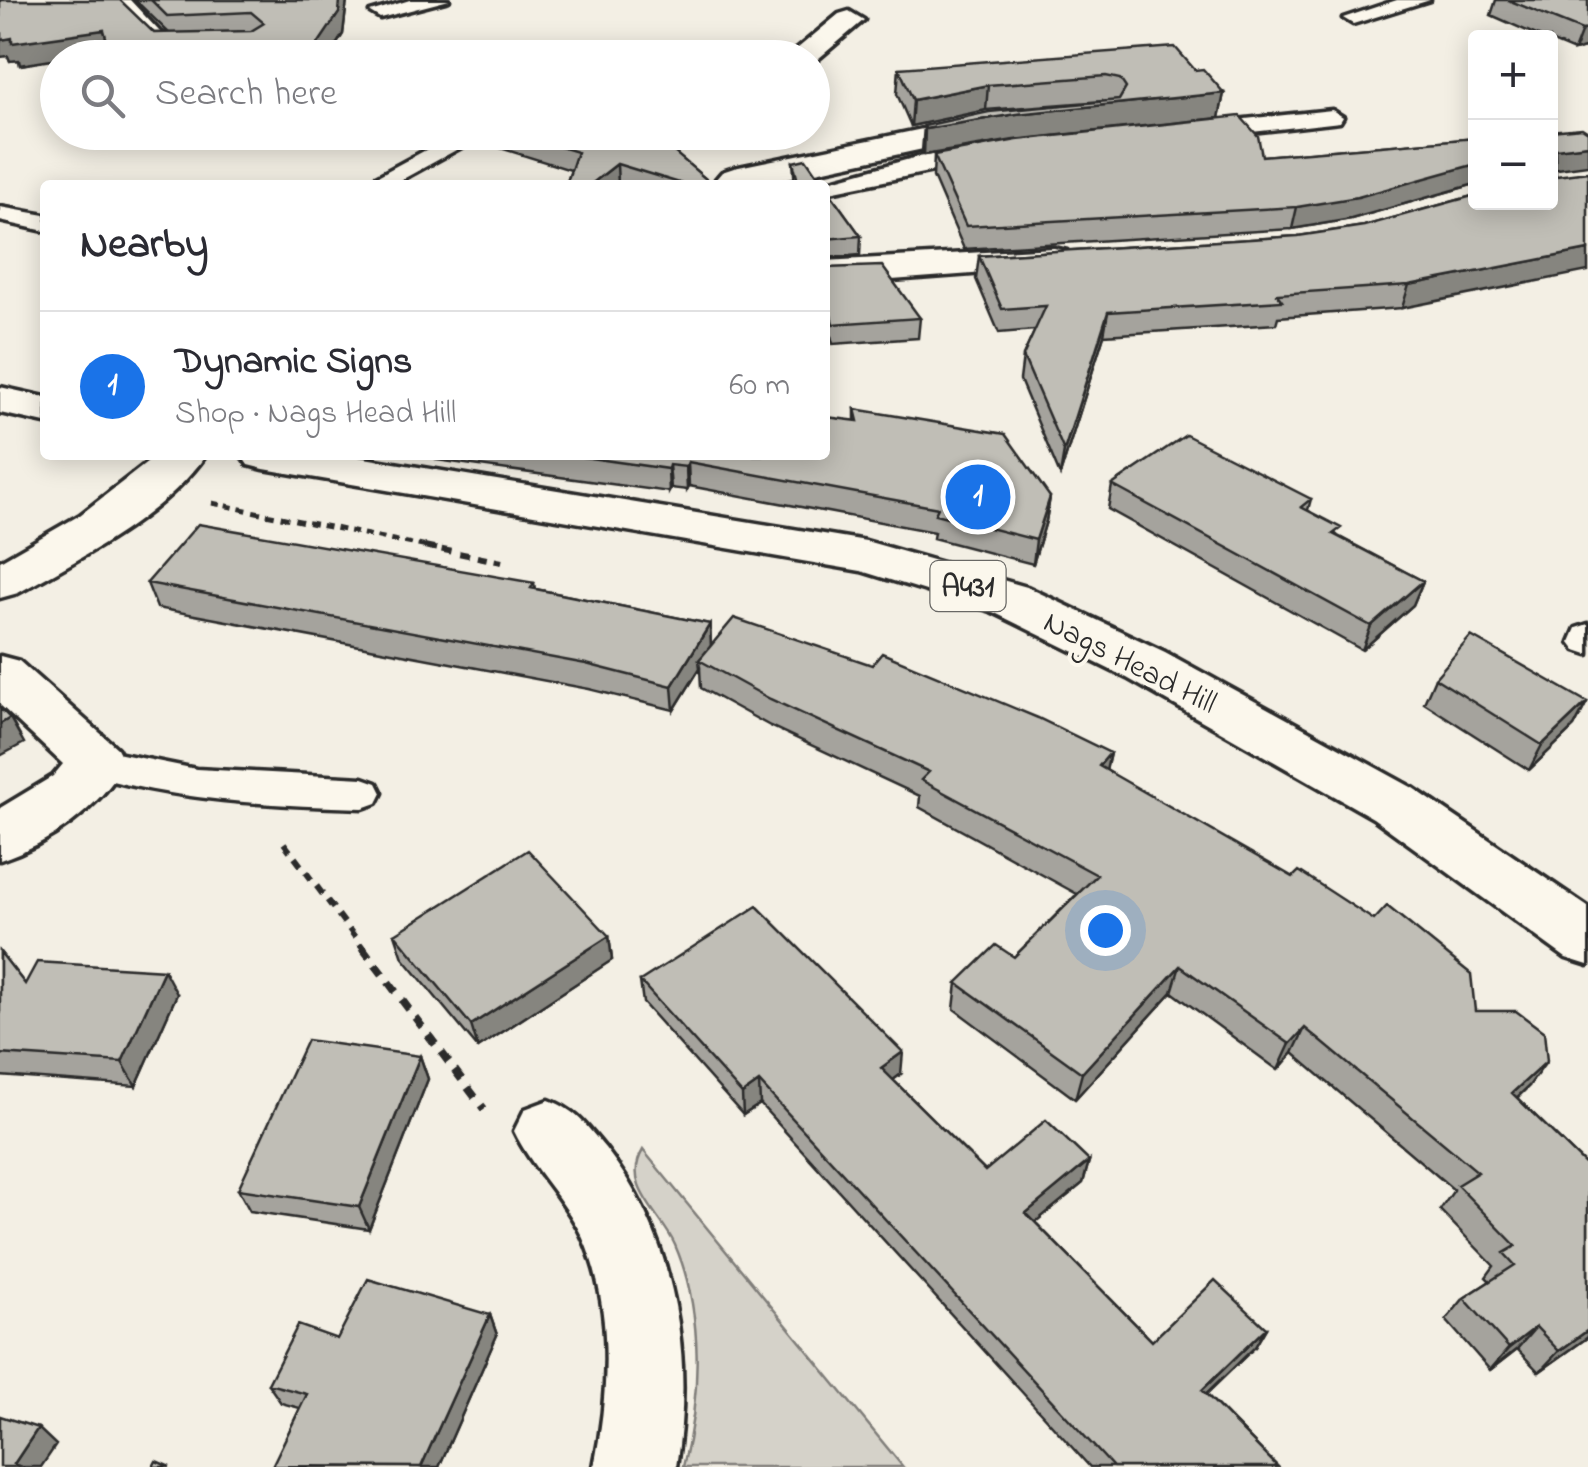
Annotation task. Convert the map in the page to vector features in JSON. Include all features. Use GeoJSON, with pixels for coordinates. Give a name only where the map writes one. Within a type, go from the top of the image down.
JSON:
{"type":"FeatureCollection","features":[{"type":"Feature","properties":{"kind":"street"},"geometry":{"type":"LineString","coordinates":[[824,40],[849,20]]}},
{"type":"Feature","properties":{"kind":"street"},"geometry":{"type":"LineString","coordinates":[[739,180],[986,124],[1021,136]]}},
{"type":"Feature","properties":{"kind":"street"},"geometry":{"type":"LineString","coordinates":[[731,180],[750,150]]}},
{"type":"Feature","properties":{"kind":"street"},"geometry":{"type":"LineString","coordinates":[[830,273],[1098,256]]}},
{"type":"Feature","properties":{"kind":"street"},"geometry":{"type":"LineString","coordinates":[[0,400],[40,409]]}},
{"type":"Feature","properties":{"kind":"street"},"geometry":{"type":"LineString","coordinates":[[0,582],[80,540],[148,490],[178,460]]}},
{"type":"Feature","properties":{"kind":"street","name":"Nags Head Hill"},"geometry":{"type":"LineString","coordinates":[[294,460],[866,556],[1009,599],[1146,665],[1393,803],[1588,940]]}},
{"type":"Feature","properties":{"kind":"street"},"geometry":{"type":"LineString","coordinates":[[0,674],[97,763],[73,792],[0,837]]}},
{"type":"Feature","properties":{"kind":"street"},"geometry":{"type":"LineString","coordinates":[[549,1131],[617,1230],[641,1320],[645,1420],[635,1467]]}},
{"type":"Feature","properties":{"kind":"lane"},"geometry":{"type":"LineString","coordinates":[[118,0],[160,40]]}},
{"type":"Feature","properties":{"kind":"lane"},"geometry":{"type":"LineString","coordinates":[[380,12],[439,0]]}},
{"type":"Feature","properties":{"kind":"lane"},"geometry":{"type":"LineString","coordinates":[[1353,18],[1420,0]]}},
{"type":"Feature","properties":{"kind":"lane"},"geometry":{"type":"LineString","coordinates":[[1174,134],[1332,117]]}},
{"type":"Feature","properties":{"kind":"lane"},"geometry":{"type":"LineString","coordinates":[[830,185],[1021,136]]}},
{"type":"Feature","properties":{"kind":"lane"},"geometry":{"type":"LineString","coordinates":[[383,180],[442,150]]}},
{"type":"Feature","properties":{"kind":"lane"},"geometry":{"type":"LineString","coordinates":[[0,214],[40,222]]}},
{"type":"Feature","properties":{"kind":"lane"},"geometry":{"type":"LineString","coordinates":[[97,763],[140,775],[244,790],[363,793]]}},
{"type":"Feature","properties":{"kind":"path"},"geometry":{"type":"LineString","coordinates":[[148,490],[502,562]]}},
{"type":"Feature","properties":{"kind":"path"},"geometry":{"type":"LineString","coordinates":[[244,790],[500,1130],[549,1131]]}},
{"type":"Feature","properties":{"kind":"shaded area"},"geometry":{"type":"Polygon","coordinates":[[[643,1150],[903,1467],[683,1467],[696,1384],[695,1326],[675,1245],[640,1188],[637,1163],[643,1150]]]}},
{"type":"Feature","properties":{"kind":"building"},"geometry":{"type":"Polygon","coordinates":[[[0,0],[120,0],[154,33],[251,31],[264,23],[251,12],[167,16],[151,0],[340,0],[339,13],[321,40],[107,40],[104,30],[12,43],[12,38],[2,40],[0,0]]]}},
{"type":"Feature","properties":{"kind":"building"},"geometry":{"type":"Polygon","coordinates":[[[1508,0],[1588,0],[1588,29],[1582,30],[1508,0]]]}},
{"type":"Feature","properties":{"kind":"building"},"geometry":{"type":"Polygon","coordinates":[[[1175,47],[1195,70],[1203,69],[1224,93],[1016,114],[925,129],[924,126],[989,112],[1119,100],[1126,88],[1120,79],[1106,76],[988,85],[913,100],[899,68],[1175,47]]]}},
{"type":"Feature","properties":{"kind":"building"},"geometry":{"type":"Polygon","coordinates":[[[1240,116],[1258,136],[1262,156],[1468,139],[1468,166],[1358,197],[1297,207],[966,226],[934,155],[1017,140],[1240,116]]]}},
{"type":"Feature","properties":{"kind":"building"},"geometry":{"type":"Polygon","coordinates":[[[1582,128],[1588,132],[1588,145],[1558,149],[1558,130],[1582,128]]]}},
{"type":"Feature","properties":{"kind":"building"},"geometry":{"type":"Polygon","coordinates":[[[570,150],[672,150],[707,180],[670,180],[617,164],[596,180],[568,180],[577,152],[570,150]]]}},
{"type":"Feature","properties":{"kind":"building"},"geometry":{"type":"Polygon","coordinates":[[[806,159],[821,180],[798,180],[793,162],[806,159]]]}},
{"type":"Feature","properties":{"kind":"building"},"geometry":{"type":"Polygon","coordinates":[[[1588,172],[1588,250],[1409,285],[1277,294],[1282,301],[1108,312],[1064,451],[1023,356],[1046,306],[1002,309],[979,256],[1298,236],[1364,226],[1468,197],[1468,210],[1558,210],[1558,176],[1588,172]]]}},
{"type":"Feature","properties":{"kind":"building"},"geometry":{"type":"Polygon","coordinates":[[[830,193],[861,236],[830,239],[830,193]]]}},
{"type":"Feature","properties":{"kind":"building"},"geometry":{"type":"Polygon","coordinates":[[[882,266],[920,318],[833,324],[830,268],[882,266]]]}},
{"type":"Feature","properties":{"kind":"building"},"geometry":{"type":"Polygon","coordinates":[[[855,409],[1005,434],[1050,497],[1036,540],[935,514],[938,508],[688,462],[686,467],[669,465],[668,469],[604,460],[830,460],[830,418],[858,421],[855,409]]]}},
{"type":"Feature","properties":{"kind":"building"},"geometry":{"type":"Polygon","coordinates":[[[1186,435],[1311,499],[1301,507],[1341,528],[1333,534],[1423,581],[1371,626],[1112,485],[1186,435]]]}},
{"type":"Feature","properties":{"kind":"building"},"geometry":{"type":"Polygon","coordinates":[[[198,524],[534,583],[531,588],[710,624],[672,686],[586,664],[147,583],[198,524]]]}},
{"type":"Feature","properties":{"kind":"building"},"geometry":{"type":"Polygon","coordinates":[[[734,618],[872,665],[882,653],[1038,718],[1110,753],[1099,766],[1293,877],[1299,871],[1374,920],[1387,906],[1471,974],[1475,1011],[1516,1011],[1544,1032],[1547,1061],[1512,1093],[1588,1167],[1588,1330],[1559,1351],[1536,1327],[1509,1348],[1464,1298],[1515,1265],[1504,1253],[1516,1246],[1457,1185],[1478,1172],[1305,1028],[1290,1044],[1180,966],[1082,1073],[957,983],[996,945],[1014,957],[1097,875],[921,780],[929,772],[770,699],[699,660],[734,618]]]}},
{"type":"Feature","properties":{"kind":"building"},"geometry":{"type":"Polygon","coordinates":[[[1471,636],[1587,702],[1542,745],[1435,678],[1471,636]]]}},
{"type":"Feature","properties":{"kind":"building"},"geometry":{"type":"Polygon","coordinates":[[[0,708],[10,718],[0,724],[0,708]]]}},
{"type":"Feature","properties":{"kind":"building"},"geometry":{"type":"Polygon","coordinates":[[[528,850],[609,936],[471,1025],[395,934],[528,850]]]}},
{"type":"Feature","properties":{"kind":"building"},"geometry":{"type":"Polygon","coordinates":[[[757,906],[903,1052],[881,1068],[985,1171],[1046,1120],[1089,1161],[1026,1213],[1152,1341],[1215,1280],[1266,1328],[1202,1390],[1278,1467],[1113,1467],[759,1082],[742,1094],[640,981],[757,906]]]}},
{"type":"Feature","properties":{"kind":"building"},"geometry":{"type":"Polygon","coordinates":[[[0,952],[25,984],[37,962],[164,970],[122,1062],[0,1054],[0,952]]]}},
{"type":"Feature","properties":{"kind":"building"},"geometry":{"type":"Polygon","coordinates":[[[307,1040],[420,1056],[359,1207],[238,1189],[307,1040]]]}},
{"type":"Feature","properties":{"kind":"building"},"geometry":{"type":"Polygon","coordinates":[[[368,1279],[490,1315],[421,1467],[272,1466],[307,1394],[268,1384],[298,1325],[337,1339],[368,1279]]]}},
{"type":"Feature","properties":{"kind":"building"},"geometry":{"type":"Polygon","coordinates":[[[0,1416],[38,1428],[14,1464],[21,1467],[0,1467],[0,1416]]]}},
{"type":"Feature","properties":{"kind":"place","name":"Dynamic Signs"},"geometry":{"type":"Point","coordinates":[978,497]}}]}
